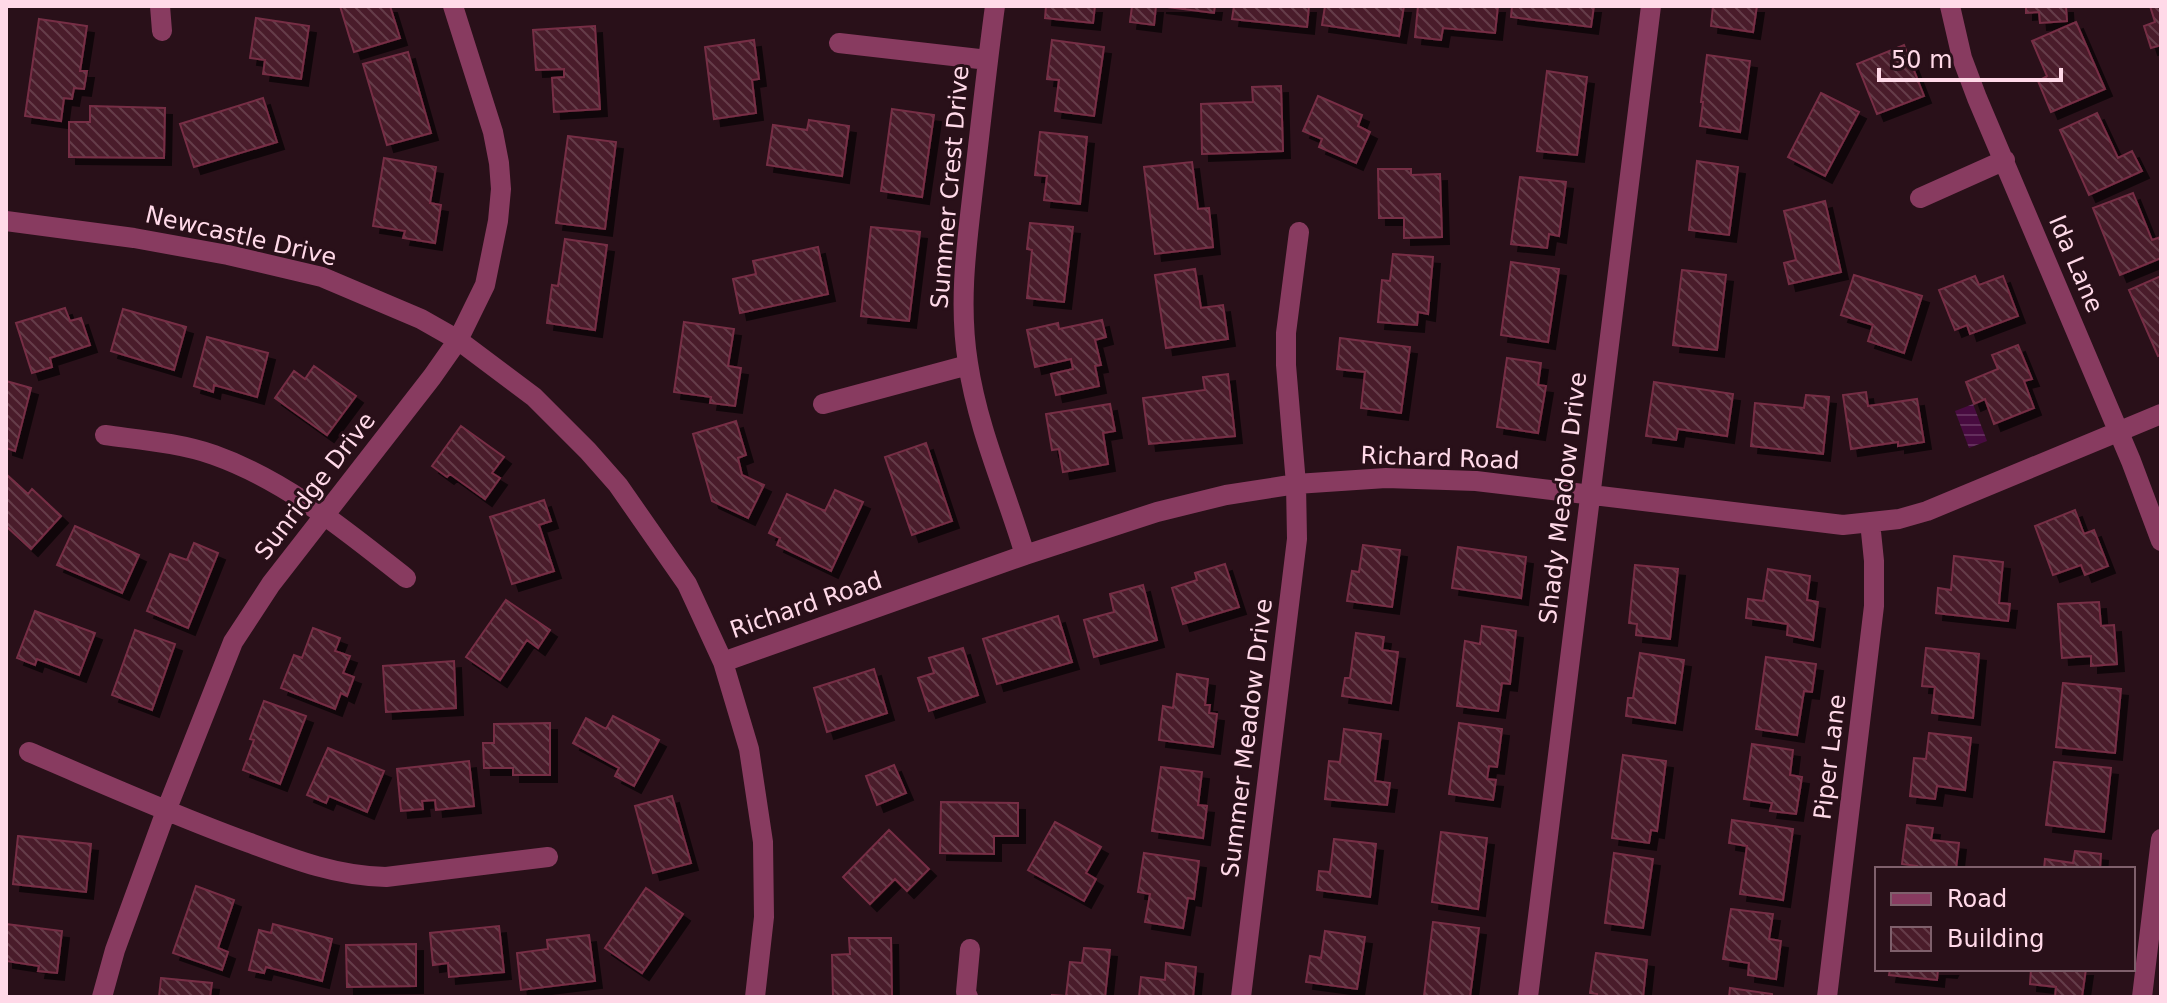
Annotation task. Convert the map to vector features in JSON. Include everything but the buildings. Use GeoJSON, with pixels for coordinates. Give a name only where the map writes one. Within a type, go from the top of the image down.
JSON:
{"type":"FeatureCollection","features":[{"type":"Feature","properties":{"kind":"street"},"geometry":{"type":"LineString","coordinates":[[160,6],[162,31]]}},
{"type":"Feature","properties":{"kind":"street","name":"Sunridge Drive"},"geometry":{"type":"LineString","coordinates":[[102,997],[115,950],[166,811],[233,642],[264,594],[432,377],[458,340],[485,285],[498,221],[501,189],[499,163],[493,132],[453,6]]}},
{"type":"Feature","properties":{"kind":"street","name":"Summer Crest Drive"},"geometry":{"type":"LineString","coordinates":[[995,6],[962,293],[968,365],[986,440],[1025,555]]}},
{"type":"Feature","properties":{"kind":"street","name":"Shady Meadow Drive"},"geometry":{"type":"LineString","coordinates":[[1528,997],[1651,6]]}},
{"type":"Feature","properties":{"kind":"street","name":"Ida Lane"},"geometry":{"type":"LineString","coordinates":[[1950,6],[1962,58],[2146,498],[2161,541]]}},
{"type":"Feature","properties":{"kind":"street"},"geometry":{"type":"LineString","coordinates":[[839,43],[988,60]]}},
{"type":"Feature","properties":{"kind":"street"},"geometry":{"type":"LineString","coordinates":[[1920,198],[2005,160]]}},
{"type":"Feature","properties":{"kind":"street","name":"Newcastle Drive"},"geometry":{"type":"LineString","coordinates":[[6,221],[197,249],[322,277],[421,319],[458,340],[534,397],[588,451],[618,485],[687,584],[723,662],[749,749],[763,842],[764,917],[755,997]]}},
{"type":"Feature","properties":{"kind":"street","name":"Summer Meadow Drive"},"geometry":{"type":"LineString","coordinates":[[1241,997],[1297,539],[1286,333],[1299,232]]}},
{"type":"Feature","properties":{"kind":"street"},"geometry":{"type":"LineString","coordinates":[[823,404],[968,365]]}},
{"type":"Feature","properties":{"kind":"street","name":"Richard Road"},"geometry":{"type":"LineString","coordinates":[[723,662],[1025,555],[1157,512],[1226,495],[1296,484],[1386,478],[1476,481],[1843,525],[1899,519],[1927,511],[2161,414]]}},
{"type":"Feature","properties":{"kind":"street"},"geometry":{"type":"LineString","coordinates":[[105,435],[212,454],[251,469],[326,515],[406,578]]}},
{"type":"Feature","properties":{"kind":"street","name":"Piper Lane"},"geometry":{"type":"LineString","coordinates":[[1827,997],[1874,606],[1870,522]]}},
{"type":"Feature","properties":{"kind":"street"},"geometry":{"type":"LineString","coordinates":[[29,752],[211,829],[314,867],[362,877],[386,877],[548,857]]}},
{"type":"Feature","properties":{"kind":"street"},"geometry":{"type":"LineString","coordinates":[[2142,997],[2161,839]]}},
{"type":"Feature","properties":{"kind":"street"},"geometry":{"type":"LineString","coordinates":[[968,997],[970,949]]}},
{"type":"Feature","properties":{"kind":"shaded area"},"geometry":{"type":"Polygon","coordinates":[[[1973,404],[1987,441],[1969,448],[1955,411],[1973,404]]]}}]}
